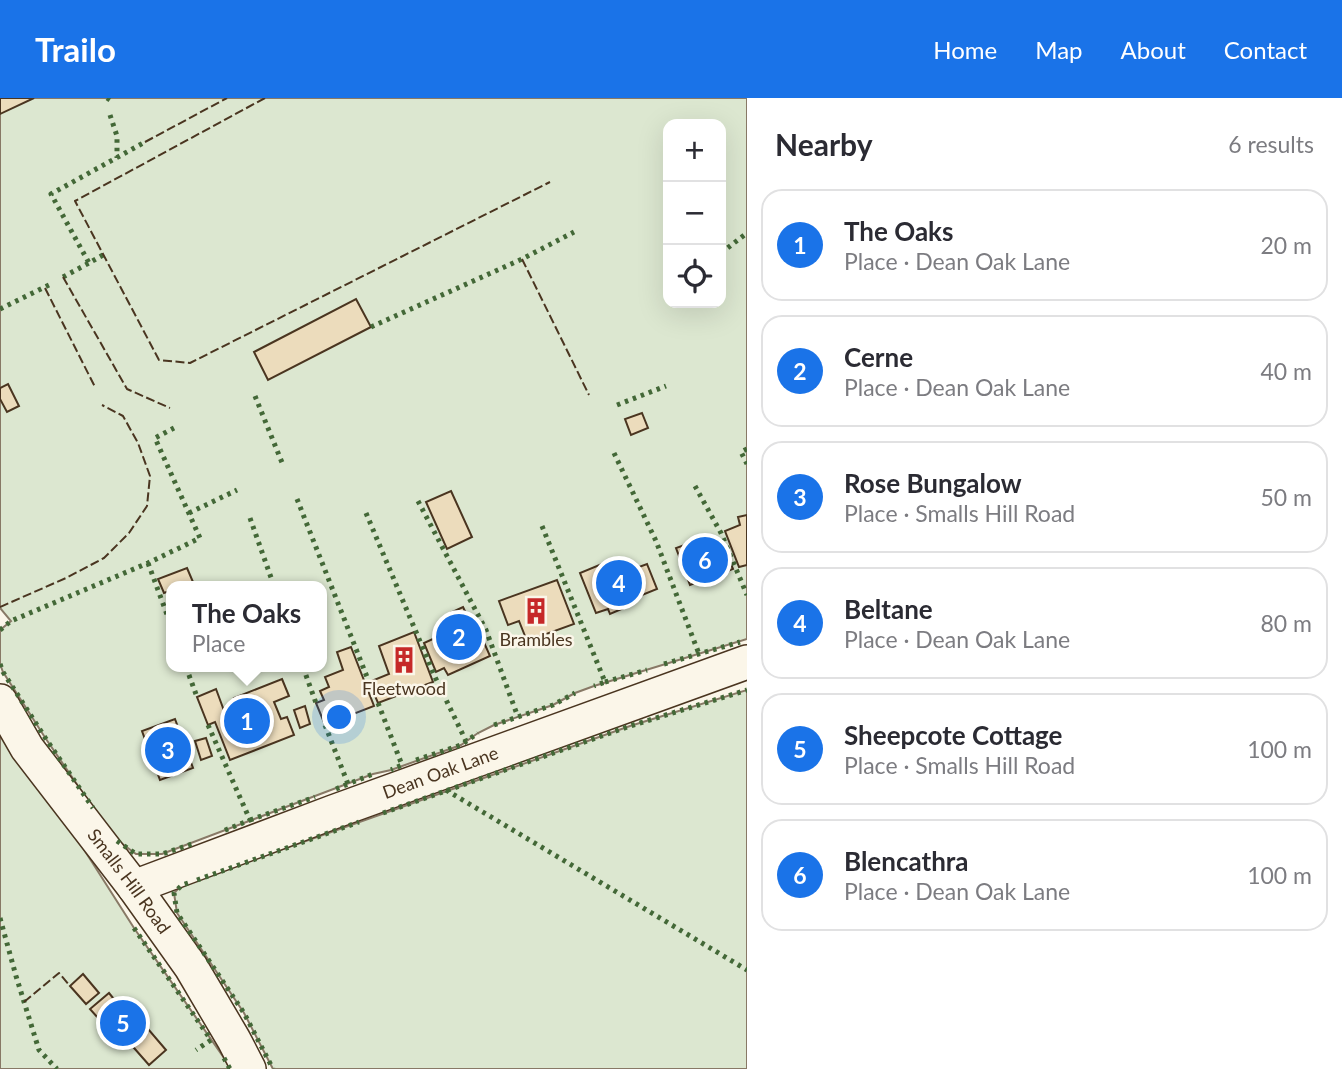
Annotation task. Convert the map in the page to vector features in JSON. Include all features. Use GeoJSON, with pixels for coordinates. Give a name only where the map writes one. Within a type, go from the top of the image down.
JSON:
{"type":"FeatureCollection","features":[{"type":"Feature","properties":{"kind":"street","name":"Dean Oak Lane"},"geometry":{"type":"LineString","coordinates":[[134,887],[320,816],[747,662]]}},
{"type":"Feature","properties":{"kind":"street","name":"Smalls Hill Road"},"geometry":{"type":"LineString","coordinates":[[0,701],[27,748],[134,887],[191,967],[249,1069]]}},
{"type":"Feature","properties":{"kind":"green space"},"geometry":{"type":"Polygon","coordinates":[[[0,98],[747,98],[747,639],[594,686],[553,705],[494,725],[461,745],[373,774],[162,854],[136,854],[113,837],[3,672],[0,664],[0,630],[11,621],[0,608],[0,98]]]}},
{"type":"Feature","properties":{"kind":"green space"},"geometry":{"type":"Polygon","coordinates":[[[747,690],[747,1069],[273,1069],[244,1013],[177,913],[174,893],[182,885],[630,726],[747,690]]]}},
{"type":"Feature","properties":{"kind":"green space"},"geometry":{"type":"Polygon","coordinates":[[[0,728],[76,837],[230,1069],[0,1069],[0,728]]]}},
{"type":"Feature","properties":{"kind":"building"},"geometry":{"type":"Polygon","coordinates":[[[0,98],[34,98],[0,114],[0,98]]]}},
{"type":"Feature","properties":{"kind":"building"},"geometry":{"type":"Polygon","coordinates":[[[356,299],[371,327],[268,380],[254,352],[356,299]]]}},
{"type":"Feature","properties":{"kind":"building"},"geometry":{"type":"Polygon","coordinates":[[[8,384],[19,406],[7,412],[0,399],[0,388],[8,384]]]}},
{"type":"Feature","properties":{"kind":"building"},"geometry":{"type":"Polygon","coordinates":[[[642,413],[648,428],[631,435],[625,419],[642,413]]]}},
{"type":"Feature","properties":{"kind":"building"},"geometry":{"type":"Polygon","coordinates":[[[451,491],[472,537],[447,549],[426,502],[451,491]]]}},
{"type":"Feature","properties":{"kind":"building"},"geometry":{"type":"Polygon","coordinates":[[[747,515],[747,565],[739,567],[725,531],[740,525],[738,517],[747,515]]]}},
{"type":"Feature","properties":{"kind":"building"},"geometry":{"type":"Polygon","coordinates":[[[707,537],[712,551],[724,547],[733,569],[690,585],[676,548],[707,537]]]}},
{"type":"Feature","properties":{"kind":"building"},"geometry":{"type":"Polygon","coordinates":[[[609,561],[615,576],[647,564],[657,589],[622,603],[624,608],[610,614],[608,609],[596,613],[580,573],[609,561]]]}},
{"type":"Feature","properties":{"kind":"building"},"geometry":{"type":"Polygon","coordinates":[[[187,568],[193,581],[166,581],[164,593],[158,579],[187,568]]]}},
{"type":"Feature","properties":{"kind":"building","name":"Brambles"},"geometry":{"type":"Polygon","coordinates":[[[557,580],[574,624],[527,641],[519,621],[508,625],[499,601],[557,580]]]}},
{"type":"Feature","properties":{"kind":"building"},"geometry":{"type":"Polygon","coordinates":[[[463,607],[474,631],[478,629],[490,656],[448,675],[444,668],[436,672],[424,643],[457,628],[450,613],[463,607]]]}},
{"type":"Feature","properties":{"kind":"building","name":"Fleetwood"},"geometry":{"type":"Polygon","coordinates":[[[414,632],[433,682],[378,703],[369,682],[389,674],[379,646],[414,632]]]}},
{"type":"Feature","properties":{"kind":"building"},"geometry":{"type":"Polygon","coordinates":[[[351,647],[374,706],[325,725],[316,703],[324,700],[320,691],[329,687],[325,677],[343,670],[337,652],[351,647]]]}},
{"type":"Feature","properties":{"kind":"building"},"geometry":{"type":"Polygon","coordinates":[[[282,679],[289,696],[274,702],[281,719],[287,717],[294,735],[230,760],[215,722],[208,725],[197,697],[216,689],[226,716],[239,711],[234,698],[282,679]]]}},
{"type":"Feature","properties":{"kind":"building"},"geometry":{"type":"Polygon","coordinates":[[[305,706],[310,724],[300,728],[294,710],[305,706]]]}},
{"type":"Feature","properties":{"kind":"building"},"geometry":{"type":"Polygon","coordinates":[[[175,719],[193,768],[160,780],[142,731],[175,719]]]}},
{"type":"Feature","properties":{"kind":"building"},"geometry":{"type":"Polygon","coordinates":[[[206,738],[212,756],[201,760],[195,741],[206,738]]]}},
{"type":"Feature","properties":{"kind":"building"},"geometry":{"type":"Polygon","coordinates":[[[83,974],[99,993],[86,1004],[70,986],[83,974]]]}},
{"type":"Feature","properties":{"kind":"building"},"geometry":{"type":"Polygon","coordinates":[[[109,993],[126,1014],[131,1009],[166,1050],[149,1065],[120,1032],[115,1037],[90,1009],[109,993]]]}},
{"type":"Feature","properties":{"kind":"hedge"},"geometry":{"type":"LineString","coordinates":[[110,115],[117,136],[117,158]]}},
{"type":"Feature","properties":{"kind":"hedge"},"geometry":{"type":"LineString","coordinates":[[103,255],[89,263],[51,194],[145,142]]}},
{"type":"Feature","properties":{"kind":"hedge"},"geometry":{"type":"LineString","coordinates":[[371,327],[522,259],[574,232]]}},
{"type":"Feature","properties":{"kind":"hedge"},"geometry":{"type":"LineString","coordinates":[[726,249],[747,233]]}},
{"type":"Feature","properties":{"kind":"hedge"},"geometry":{"type":"LineString","coordinates":[[63,277],[89,263]]}},
{"type":"Feature","properties":{"kind":"hedge"},"geometry":{"type":"LineString","coordinates":[[0,309],[51,284]]}},
{"type":"Feature","properties":{"kind":"hedge"},"geometry":{"type":"LineString","coordinates":[[617,405],[666,386]]}},
{"type":"Feature","properties":{"kind":"hedge"},"geometry":{"type":"LineString","coordinates":[[255,396],[283,465]]}},
{"type":"Feature","properties":{"kind":"hedge"},"geometry":{"type":"LineString","coordinates":[[0,630],[11,621],[200,538],[155,438],[174,428]]}},
{"type":"Feature","properties":{"kind":"hedge"},"geometry":{"type":"LineString","coordinates":[[747,449],[741,452],[747,464]]}},
{"type":"Feature","properties":{"kind":"hedge"},"geometry":{"type":"LineString","coordinates":[[614,453],[656,541],[699,654]]}},
{"type":"Feature","properties":{"kind":"hedge"},"geometry":{"type":"LineString","coordinates":[[695,486],[721,533],[747,595]]}},
{"type":"Feature","properties":{"kind":"hedge"},"geometry":{"type":"LineString","coordinates":[[189,513],[237,490]]}},
{"type":"Feature","properties":{"kind":"hedge"},"geometry":{"type":"LineString","coordinates":[[297,499],[369,682]]}},
{"type":"Feature","properties":{"kind":"hedge"},"geometry":{"type":"LineString","coordinates":[[418,501],[486,630],[518,717]]}},
{"type":"Feature","properties":{"kind":"hedge"},"geometry":{"type":"LineString","coordinates":[[366,513],[435,677],[466,741]]}},
{"type":"Feature","properties":{"kind":"hedge"},"geometry":{"type":"LineString","coordinates":[[250,518],[272,581]]}},
{"type":"Feature","properties":{"kind":"hedge"},"geometry":{"type":"LineString","coordinates":[[542,526],[605,682],[594,686]]}},
{"type":"Feature","properties":{"kind":"hedge"},"geometry":{"type":"LineString","coordinates":[[148,563],[166,612]]}},
{"type":"Feature","properties":{"kind":"hedge"},"geometry":{"type":"LineString","coordinates":[[664,664],[740,642]]}},
{"type":"Feature","properties":{"kind":"hedge"},"geometry":{"type":"LineString","coordinates":[[0,664],[93,808]]}},
{"type":"Feature","properties":{"kind":"hedge"},"geometry":{"type":"LineString","coordinates":[[605,682],[647,670]]}},
{"type":"Feature","properties":{"kind":"hedge"},"geometry":{"type":"LineString","coordinates":[[188,672],[197,697]]}},
{"type":"Feature","properties":{"kind":"hedge"},"geometry":{"type":"LineString","coordinates":[[305,672],[316,703]]}},
{"type":"Feature","properties":{"kind":"hedge"},"geometry":{"type":"LineString","coordinates":[[383,813],[630,726],[747,690]]}},
{"type":"Feature","properties":{"kind":"hedge"},"geometry":{"type":"LineString","coordinates":[[494,725],[553,705],[575,693]]}},
{"type":"Feature","properties":{"kind":"hedge"},"geometry":{"type":"LineString","coordinates":[[378,703],[402,765],[391,770]]}},
{"type":"Feature","properties":{"kind":"hedge"},"geometry":{"type":"LineString","coordinates":[[208,725],[250,820],[223,831]]}},
{"type":"Feature","properties":{"kind":"hedge"},"geometry":{"type":"LineString","coordinates":[[325,725],[348,784],[373,774]]}},
{"type":"Feature","properties":{"kind":"hedge"},"geometry":{"type":"LineString","coordinates":[[416,760],[461,745],[478,733]]}},
{"type":"Feature","properties":{"kind":"hedge"},"geometry":{"type":"LineString","coordinates":[[336,789],[348,784]]}},
{"type":"Feature","properties":{"kind":"hedge"},"geometry":{"type":"LineString","coordinates":[[446,790],[747,970]]}},
{"type":"Feature","properties":{"kind":"hedge"},"geometry":{"type":"LineString","coordinates":[[250,820],[315,797]]}},
{"type":"Feature","properties":{"kind":"hedge"},"geometry":{"type":"LineString","coordinates":[[197,880],[359,822]]}},
{"type":"Feature","properties":{"kind":"hedge"},"geometry":{"type":"LineString","coordinates":[[117,841],[136,854],[162,854],[195,843]]}},
{"type":"Feature","properties":{"kind":"hedge"},"geometry":{"type":"LineString","coordinates":[[188,883],[174,893],[177,913],[244,1013],[273,1069]]}},
{"type":"Feature","properties":{"kind":"hedge"},"geometry":{"type":"LineString","coordinates":[[0,918],[39,1050],[57,1069]]}},
{"type":"Feature","properties":{"kind":"hedge"},"geometry":{"type":"LineString","coordinates":[[134,928],[211,1040],[196,1050]]}},
{"type":"Feature","properties":{"kind":"hedge"},"geometry":{"type":"LineString","coordinates":[[224,1058],[230,1069]]}},
{"type":"Feature","properties":{"kind":"fence"},"geometry":{"type":"LineString","coordinates":[[145,142],[227,98]]}},
{"type":"Feature","properties":{"kind":"fence"},"geometry":{"type":"LineString","coordinates":[[265,98],[75,201],[159,360],[190,363],[550,182]]}},
{"type":"Feature","properties":{"kind":"fence"},"geometry":{"type":"LineString","coordinates":[[522,259],[589,395]]}},
{"type":"Feature","properties":{"kind":"fence"},"geometry":{"type":"LineString","coordinates":[[63,277],[127,389],[170,408]]}},
{"type":"Feature","properties":{"kind":"fence"},"geometry":{"type":"LineString","coordinates":[[45,288],[95,387]]}},
{"type":"Feature","properties":{"kind":"fence"},"geometry":{"type":"LineString","coordinates":[[0,607],[104,558],[129,533],[147,506],[150,476],[138,443],[123,416],[102,405]]}},
{"type":"Feature","properties":{"kind":"fence"},"geometry":{"type":"LineString","coordinates":[[24,1002],[59,973],[70,986]]}},
{"type":"Feature","properties":{"kind":"place","name":"Blencathra"},"geometry":{"type":"Point","coordinates":[705,560]}},
{"type":"Feature","properties":{"kind":"place","name":"Beltane"},"geometry":{"type":"Point","coordinates":[619,583]}},
{"type":"Feature","properties":{"kind":"place","name":"Brambles"},"geometry":{"type":"Point","coordinates":[536,611]}},
{"type":"Feature","properties":{"kind":"place","name":"Cerne"},"geometry":{"type":"Point","coordinates":[459,637]}},
{"type":"Feature","properties":{"kind":"place","name":"Fleetwood"},"geometry":{"type":"Point","coordinates":[404,660]}},
{"type":"Feature","properties":{"kind":"place","name":"The Oaks"},"geometry":{"type":"Point","coordinates":[247,721]}},
{"type":"Feature","properties":{"kind":"place","name":"Rose Bungalow"},"geometry":{"type":"Point","coordinates":[168,750]}},
{"type":"Feature","properties":{"kind":"place","name":"Sheepcote Cottage"},"geometry":{"type":"Point","coordinates":[123,1023]}}]}
